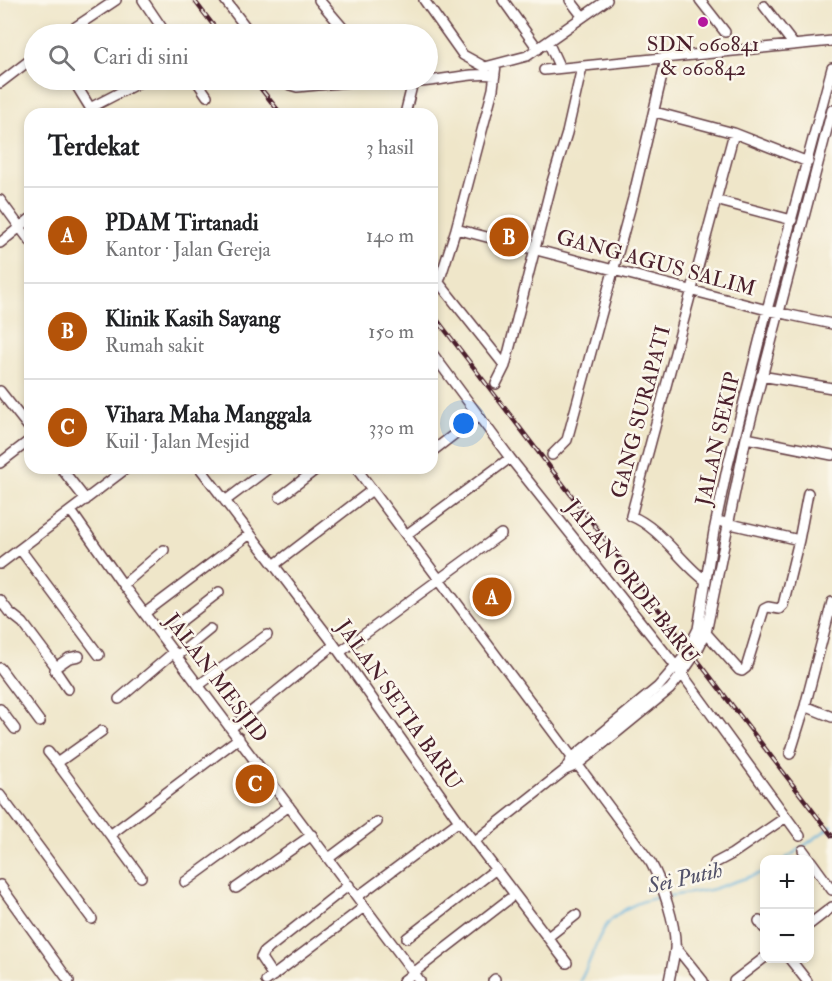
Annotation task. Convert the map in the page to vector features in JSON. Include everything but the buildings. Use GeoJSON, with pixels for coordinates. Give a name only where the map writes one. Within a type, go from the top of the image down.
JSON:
{"type":"FeatureCollection","features":[{"type":"Feature","properties":{"kind":"street"},"geometry":{"type":"LineString","coordinates":[[80,24],[116,0]]}},
{"type":"Feature","properties":{"kind":"street"},"geometry":{"type":"LineString","coordinates":[[143,0],[159,24]]}},
{"type":"Feature","properties":{"kind":"street"},"geometry":{"type":"LineString","coordinates":[[225,0],[243,24]]}},
{"type":"Feature","properties":{"kind":"street"},"geometry":{"type":"LineString","coordinates":[[319,0],[339,24]]}},
{"type":"Feature","properties":{"kind":"street"},"geometry":{"type":"LineString","coordinates":[[424,0],[463,55],[483,67],[496,70]]}},
{"type":"Feature","properties":{"kind":"street"},"geometry":{"type":"LineString","coordinates":[[503,0],[538,49]]}},
{"type":"Feature","properties":{"kind":"street"},"geometry":{"type":"LineString","coordinates":[[570,0],[583,17]]}},
{"type":"Feature","properties":{"kind":"street"},"geometry":{"type":"LineString","coordinates":[[438,79],[496,70],[538,49],[607,0]]}},
{"type":"Feature","properties":{"kind":"street"},"geometry":{"type":"LineString","coordinates":[[700,0],[725,32]]}},
{"type":"Feature","properties":{"kind":"street"},"geometry":{"type":"LineString","coordinates":[[764,6],[794,45]]}},
{"type":"Feature","properties":{"kind":"street"},"geometry":{"type":"LineString","coordinates":[[544,70],[832,41]]}},
{"type":"Feature","properties":{"kind":"street"},"geometry":{"type":"LineString","coordinates":[[549,42],[560,68]]}},
{"type":"Feature","properties":{"kind":"street"},"geometry":{"type":"LineString","coordinates":[[552,455],[567,440],[655,112],[666,59]]}},
{"type":"Feature","properties":{"kind":"street"},"geometry":{"type":"LineString","coordinates":[[0,83],[24,65]]}},
{"type":"Feature","properties":{"kind":"street"},"geometry":{"type":"LineString","coordinates":[[496,384],[505,366],[552,182],[567,133],[582,67]]}},
{"type":"Feature","properties":{"kind":"street","name":"JALAN SEKIP"},"geometry":{"type":"LineString","coordinates":[[475,841],[670,689],[702,631],[722,522],[727,469],[832,68]]}},
{"type":"Feature","properties":{"kind":"street"},"geometry":{"type":"LineString","coordinates":[[496,70],[456,229],[439,282],[505,366]]}},
{"type":"Feature","properties":{"kind":"street"},"geometry":{"type":"LineString","coordinates":[[79,90],[90,108]]}},
{"type":"Feature","properties":{"kind":"street"},"geometry":{"type":"LineString","coordinates":[[97,108],[127,90]]}},
{"type":"Feature","properties":{"kind":"street"},"geometry":{"type":"LineString","coordinates":[[203,90],[207,96]]}},
{"type":"Feature","properties":{"kind":"street"},"geometry":{"type":"LineString","coordinates":[[406,108],[411,90]]}},
{"type":"Feature","properties":{"kind":"street","name":"JALAN SEKIP"},"geometry":{"type":"LineString","coordinates":[[702,631],[706,581],[778,313],[830,132],[832,110]]}},
{"type":"Feature","properties":{"kind":"street"},"geometry":{"type":"LineString","coordinates":[[655,112],[734,133],[808,162]]}},
{"type":"Feature","properties":{"kind":"street"},"geometry":{"type":"LineString","coordinates":[[819,123],[830,132]]}},
{"type":"Feature","properties":{"kind":"street"},"geometry":{"type":"LineString","coordinates":[[693,291],[734,133]]}},
{"type":"Feature","properties":{"kind":"street"},"geometry":{"type":"LineString","coordinates":[[0,200],[24,233]]}},
{"type":"Feature","properties":{"kind":"street"},"geometry":{"type":"LineString","coordinates":[[723,202],[792,220]]}},
{"type":"Feature","properties":{"kind":"street"},"geometry":{"type":"LineString","coordinates":[[0,243],[24,224]]}},
{"type":"Feature","properties":{"kind":"street","name":"GANG AGUS SALIM"},"geometry":{"type":"LineString","coordinates":[[456,229],[778,313],[832,324]]}},
{"type":"Feature","properties":{"kind":"street","name":"GANG SURAPATI"},"geometry":{"type":"LineString","coordinates":[[693,291],[631,516],[653,529],[692,571],[706,581]]}},
{"type":"Feature","properties":{"kind":"street","name":"JALAN ORDE BARU"},"geometry":{"type":"LineString","coordinates":[[438,361],[510,459],[679,671],[800,836]]}},
{"type":"Feature","properties":{"kind":"street"},"geometry":{"type":"LineString","coordinates":[[761,376],[832,388]]}},
{"type":"Feature","properties":{"kind":"street"},"geometry":{"type":"LineString","coordinates":[[2,396],[24,422]]}},
{"type":"Feature","properties":{"kind":"street"},"geometry":{"type":"LineString","coordinates":[[438,447],[478,416]]}},
{"type":"Feature","properties":{"kind":"street"},"geometry":{"type":"LineString","coordinates":[[746,438],[832,455]]}},
{"type":"Feature","properties":{"kind":"street"},"geometry":{"type":"LineString","coordinates":[[0,463],[24,445]]}},
{"type":"Feature","properties":{"kind":"street"},"geometry":{"type":"LineString","coordinates":[[406,535],[510,459]]}},
{"type":"Feature","properties":{"kind":"street"},"geometry":{"type":"LineString","coordinates":[[66,474],[86,500]]}},
{"type":"Feature","properties":{"kind":"street"},"geometry":{"type":"LineString","coordinates":[[0,564],[119,474]]}},
{"type":"Feature","properties":{"kind":"street","name":"JALAN SETIA BARU"},"geometry":{"type":"LineString","coordinates":[[205,474],[337,648],[459,821],[567,963]]}},
{"type":"Feature","properties":{"kind":"street"},"geometry":{"type":"LineString","coordinates":[[225,501],[261,474]]}},
{"type":"Feature","properties":{"kind":"street"},"geometry":{"type":"LineString","coordinates":[[280,497],[310,474]]}},
{"type":"Feature","properties":{"kind":"street"},"geometry":{"type":"LineString","coordinates":[[360,474],[651,863],[668,906],[675,946],[669,981]]}},
{"type":"Feature","properties":{"kind":"street"},"geometry":{"type":"LineString","coordinates":[[274,565],[372,490]]}},
{"type":"Feature","properties":{"kind":"street"},"geometry":{"type":"LineString","coordinates":[[702,631],[739,670],[746,668],[764,609],[768,607],[778,609],[783,605],[808,493]]}},
{"type":"Feature","properties":{"kind":"street","name":"JALAN MESJID"},"geometry":{"type":"LineString","coordinates":[[71,511],[123,585],[420,981]]}},
{"type":"Feature","properties":{"kind":"street"},"geometry":{"type":"LineString","coordinates":[[722,522],[799,540]]}},
{"type":"Feature","properties":{"kind":"street"},"geometry":{"type":"LineString","coordinates":[[145,613],[250,534]]}},
{"type":"Feature","properties":{"kind":"street"},"geometry":{"type":"LineString","coordinates":[[231,728],[337,648],[501,534]]}},
{"type":"Feature","properties":{"kind":"street"},"geometry":{"type":"LineString","coordinates":[[20,549],[99,655]]}},
{"type":"Feature","properties":{"kind":"street"},"geometry":{"type":"LineString","coordinates":[[123,585],[164,550]]}},
{"type":"Feature","properties":{"kind":"street"},"geometry":{"type":"LineString","coordinates":[[162,636],[219,592]]}},
{"type":"Feature","properties":{"kind":"street"},"geometry":{"type":"LineString","coordinates":[[0,600],[9,612],[23,623],[56,667],[55,670],[68,689]]}},
{"type":"Feature","properties":{"kind":"street"},"geometry":{"type":"LineString","coordinates":[[790,754],[832,602]]}},
{"type":"Feature","properties":{"kind":"street"},"geometry":{"type":"LineString","coordinates":[[119,699],[210,628]]}},
{"type":"Feature","properties":{"kind":"street"},"geometry":{"type":"LineString","coordinates":[[199,685],[267,635]]}},
{"type":"Feature","properties":{"kind":"street"},"geometry":{"type":"LineString","coordinates":[[821,644],[832,646]]}},
{"type":"Feature","properties":{"kind":"street"},"geometry":{"type":"LineString","coordinates":[[56,667],[69,658],[79,656]]}},
{"type":"Feature","properties":{"kind":"street"},"geometry":{"type":"LineString","coordinates":[[0,668],[40,722]]}},
{"type":"Feature","properties":{"kind":"street"},"geometry":{"type":"LineString","coordinates":[[805,706],[831,714]]}},
{"type":"Feature","properties":{"kind":"street"},"geometry":{"type":"LineString","coordinates":[[0,709],[15,729]]}},
{"type":"Feature","properties":{"kind":"street"},"geometry":{"type":"LineString","coordinates":[[57,764],[102,731]]}},
{"type":"Feature","properties":{"kind":"street"},"geometry":{"type":"LineString","coordinates":[[110,835],[239,738]]}},
{"type":"Feature","properties":{"kind":"street"},"geometry":{"type":"LineString","coordinates":[[48,752],[141,877]]}},
{"type":"Feature","properties":{"kind":"street"},"geometry":{"type":"LineString","coordinates":[[0,795],[92,919]]}},
{"type":"Feature","properties":{"kind":"street"},"geometry":{"type":"LineString","coordinates":[[185,882],[290,806]]}},
{"type":"Feature","properties":{"kind":"street"},"geometry":{"type":"LineString","coordinates":[[715,863],[786,817]]}},
{"type":"Feature","properties":{"kind":"street"},"geometry":{"type":"LineString","coordinates":[[357,897],[459,821]]}},
{"type":"Feature","properties":{"kind":"street"},"geometry":{"type":"LineString","coordinates":[[329,858],[377,822]]}},
{"type":"Feature","properties":{"kind":"street"},"geometry":{"type":"LineString","coordinates":[[236,888],[312,835]]}},
{"type":"Feature","properties":{"kind":"street"},"geometry":{"type":"LineString","coordinates":[[803,850],[832,890]]}},
{"type":"Feature","properties":{"kind":"street"},"geometry":{"type":"LineString","coordinates":[[407,938],[496,869]]}},
{"type":"Feature","properties":{"kind":"street"},"geometry":{"type":"LineString","coordinates":[[0,885],[69,981]]}},
{"type":"Feature","properties":{"kind":"street"},"geometry":{"type":"LineString","coordinates":[[349,885],[264,952],[261,958],[270,978],[364,907]]}},
{"type":"Feature","properties":{"kind":"street"},"geometry":{"type":"LineString","coordinates":[[403,981],[509,898]]}},
{"type":"Feature","properties":{"kind":"street"},"geometry":{"type":"LineString","coordinates":[[814,921],[832,907]]}},
{"type":"Feature","properties":{"kind":"street"},"geometry":{"type":"LineString","coordinates":[[548,937],[576,915]]}},
{"type":"Feature","properties":{"kind":"street"},"geometry":{"type":"LineString","coordinates":[[675,946],[703,981]]}},
{"type":"Feature","properties":{"kind":"street"},"geometry":{"type":"LineString","coordinates":[[734,981],[760,962]]}},
{"type":"Feature","properties":{"kind":"street"},"geometry":{"type":"LineString","coordinates":[[793,963],[807,981]]}},
{"type":"Feature","properties":{"kind":"waterway","name":"Sei Putih"},"geometry":{"type":"LineString","coordinates":[[791,855],[832,826]]}},
{"type":"Feature","properties":{"kind":"waterway","name":"Sei Putih"},"geometry":{"type":"LineString","coordinates":[[669,896],[710,890],[760,873]]}},
{"type":"Feature","properties":{"kind":"waterway","name":"Sei Putih"},"geometry":{"type":"LineString","coordinates":[[580,981],[601,934],[612,919],[637,904],[664,897]]}},
{"type":"Feature","properties":{"kind":"railway"},"geometry":{"type":"LineString","coordinates":[[194,0],[212,24]]}},
{"type":"Feature","properties":{"kind":"railway"},"geometry":{"type":"LineString","coordinates":[[262,90],[276,108]]}},
{"type":"Feature","properties":{"kind":"railway"},"geometry":{"type":"LineString","coordinates":[[438,321],[832,836]]}},
{"type":"Feature","properties":{"kind":"place","name":"SDN 060841 & 060842"},"geometry":{"type":"Point","coordinates":[703,22]}},
{"type":"Feature","properties":{"kind":"place","name":"Klinik Kasih Sayang"},"geometry":{"type":"Point","coordinates":[509,237]}},
{"type":"Feature","properties":{"kind":"place","name":"PDAM Tirtanadi"},"geometry":{"type":"Point","coordinates":[492,597]}},
{"type":"Feature","properties":{"kind":"place","name":"Vihara Maha Manggala"},"geometry":{"type":"Point","coordinates":[255,784]}}]}
